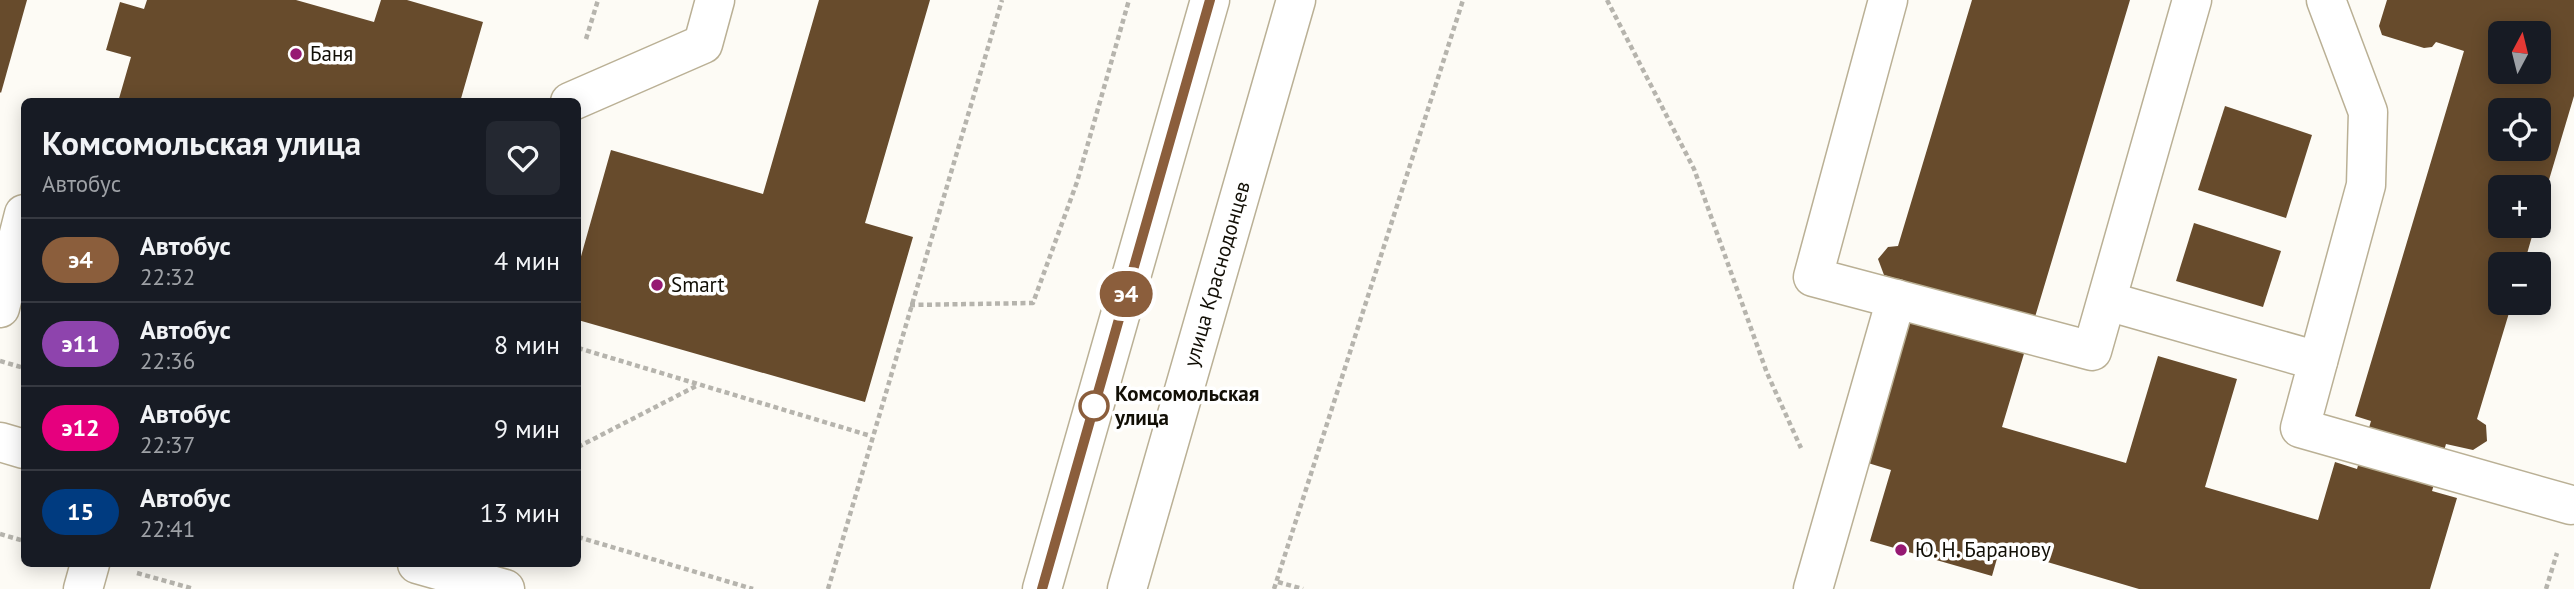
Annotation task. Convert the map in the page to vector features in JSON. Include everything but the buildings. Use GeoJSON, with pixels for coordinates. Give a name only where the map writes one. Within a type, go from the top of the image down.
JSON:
{"type":"FeatureCollection","features":[{"type":"Feature","properties":{"kind":"main road"},"geometry":{"type":"LineString","coordinates":[[579,98],[703,44],[715,0]]}},
{"type":"Feature","properties":{"kind":"main road"},"geometry":{"type":"LineString","coordinates":[[1042,589],[1210,0]]}},
{"type":"Feature","properties":{"kind":"main road","name":"улица Краснодонцев"},"geometry":{"type":"LineString","coordinates":[[1127,589],[1296,0]]}},
{"type":"Feature","properties":{"kind":"main road"},"geometry":{"type":"LineString","coordinates":[[1888,0],[1813,277],[2092,351],[2192,0]]}},
{"type":"Feature","properties":{"kind":"main road"},"geometry":{"type":"LineString","coordinates":[[2326,0],[2368,112],[2365,186],[2300,428],[2571,505]]}},
{"type":"Feature","properties":{"kind":"main road"},"geometry":{"type":"LineString","coordinates":[[0,308],[21,226]]}},
{"type":"Feature","properties":{"kind":"main road"},"geometry":{"type":"LineString","coordinates":[[1813,589],[1896,299]]}},
{"type":"Feature","properties":{"kind":"main road"},"geometry":{"type":"LineString","coordinates":[[2106,301],[2318,361]]}},
{"type":"Feature","properties":{"kind":"main road"},"geometry":{"type":"LineString","coordinates":[[0,442],[21,448]]}},
{"type":"Feature","properties":{"kind":"main road"},"geometry":{"type":"LineString","coordinates":[[83,589],[89,567]]}},
{"type":"Feature","properties":{"kind":"main road"},"geometry":{"type":"LineString","coordinates":[[428,567],[505,589]]}},
{"type":"Feature","properties":{"kind":"path"},"geometry":{"type":"LineString","coordinates":[[828,589],[871,436],[1002,0]]}},
{"type":"Feature","properties":{"kind":"path"},"geometry":{"type":"LineString","coordinates":[[910,305],[1033,303],[1077,182],[1129,0]]}},
{"type":"Feature","properties":{"kind":"path"},"geometry":{"type":"LineString","coordinates":[[1274,589],[1463,0]]}},
{"type":"Feature","properties":{"kind":"path"},"geometry":{"type":"LineString","coordinates":[[1606,0],[1694,169],[1767,373],[1833,518]]}},
{"type":"Feature","properties":{"kind":"path"},"geometry":{"type":"LineString","coordinates":[[581,349],[871,436]]}},
{"type":"Feature","properties":{"kind":"path"},"geometry":{"type":"LineString","coordinates":[[0,361],[21,367]]}},
{"type":"Feature","properties":{"kind":"path"},"geometry":{"type":"LineString","coordinates":[[581,445],[699,384]]}},
{"type":"Feature","properties":{"kind":"path"},"geometry":{"type":"LineString","coordinates":[[0,534],[21,540]]}},
{"type":"Feature","properties":{"kind":"path"},"geometry":{"type":"LineString","coordinates":[[581,538],[753,589]]}},
{"type":"Feature","properties":{"kind":"path"},"geometry":{"type":"LineString","coordinates":[[129,571],[194,589]]}},
{"type":"Feature","properties":{"kind":"path"},"geometry":{"type":"LineString","coordinates":[[1278,582],[1303,589]]}},
{"type":"Feature","properties":{"kind":"bus line","name":"э4"},"geometry":{"type":"LineString","coordinates":[[1042,589],[1210,0]]}},
{"type":"Feature","properties":{"kind":"place","name":"Баня"},"geometry":{"type":"Point","coordinates":[296,54]}},
{"type":"Feature","properties":{"kind":"place","name":"Smart"},"geometry":{"type":"Point","coordinates":[657,285]}},
{"type":"Feature","properties":{"kind":"place","name":"Комсомольская улица"},"geometry":{"type":"Point","coordinates":[1094,406]}},
{"type":"Feature","properties":{"kind":"place","name":"Ю. Н. Баранову"},"geometry":{"type":"Point","coordinates":[1901,550]}}]}
